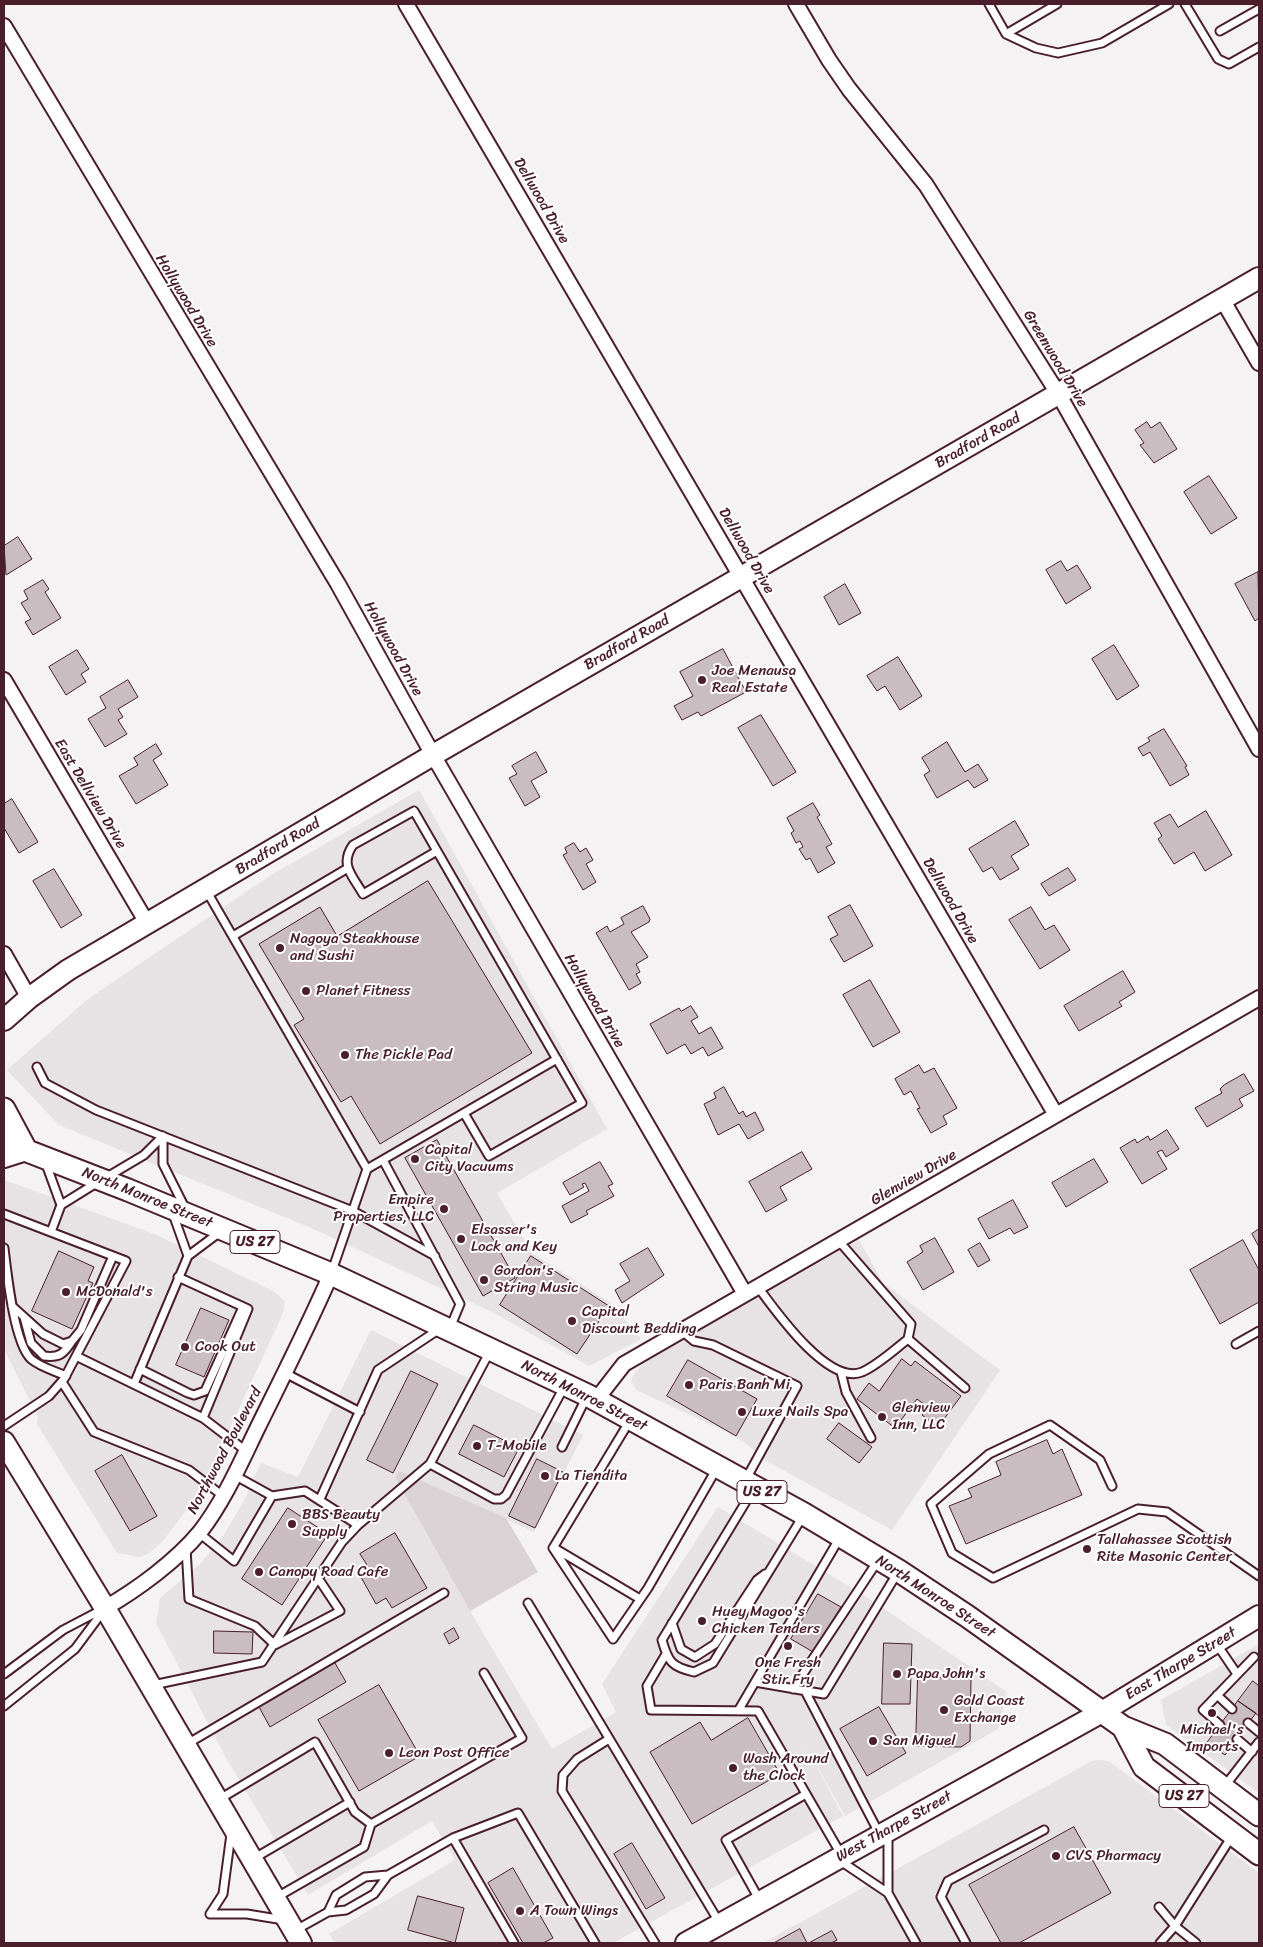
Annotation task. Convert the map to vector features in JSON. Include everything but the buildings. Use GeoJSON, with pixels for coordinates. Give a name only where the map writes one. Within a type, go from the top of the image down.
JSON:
{"type":"FeatureCollection","features":[{"type":"Feature","properties":{"kind":"main road"},"geometry":{"type":"LineString","coordinates":[[4,1109],[35,1153]]}},
{"type":"Feature","properties":{"kind":"main road","name":"North Monroe Street"},"geometry":{"type":"LineString","coordinates":[[4,1142],[103,1179],[331,1274],[592,1398],[804,1514],[899,1571],[1123,1727],[1166,1744],[1259,1815]]}},
{"type":"Feature","properties":{"kind":"main road","name":"North Monroe Street"},"geometry":{"type":"LineString","coordinates":[[1123,1727],[1144,1767],[1259,1854]]}},
{"type":"Feature","properties":{"kind":"street","name":"Dellwood Drive"},"geometry":{"type":"LineString","coordinates":[[406,4],[1056,1115]]}},
{"type":"Feature","properties":{"kind":"street","name":"Greenwood Drive"},"geometry":{"type":"LineString","coordinates":[[796,4],[829,60],[849,89],[926,185],[1059,395],[1259,749]]}},
{"type":"Feature","properties":{"kind":"street","name":"Hollywood Drive"},"geometry":{"type":"LineString","coordinates":[[4,26],[338,584],[433,755],[745,1294]]}},
{"type":"Feature","properties":{"kind":"street","name":"Bradford Road"},"geometry":{"type":"LineString","coordinates":[[6,1015],[68,970],[433,755],[1259,278]]}},
{"type":"Feature","properties":{"kind":"street"},"geometry":{"type":"LineString","coordinates":[[1222,299],[1259,363]]}},
{"type":"Feature","properties":{"kind":"street","name":"East Dellview Drive"},"geometry":{"type":"LineString","coordinates":[[4,680],[148,924]]}},
{"type":"Feature","properties":{"kind":"street"},"geometry":{"type":"LineString","coordinates":[[4,954],[29,998]]}},
{"type":"Feature","properties":{"kind":"street","name":"Glenview Drive"},"geometry":{"type":"LineString","coordinates":[[592,1398],[624,1364],[1259,998]]}},
{"type":"Feature","properties":{"kind":"street"},"geometry":{"type":"LineString","coordinates":[[4,1157],[35,1153]]}},
{"type":"Feature","properties":{"kind":"street","name":"Northwood Boulevard"},"geometry":{"type":"LineString","coordinates":[[106,1608],[134,1592],[199,1533],[223,1496],[246,1451],[331,1274]]}},
{"type":"Feature","properties":{"kind":"street"},"geometry":{"type":"LineString","coordinates":[[4,1442],[106,1608],[294,1931]]}},
{"type":"Feature","properties":{"kind":"street","name":"East Tharpe Street"},"geometry":{"type":"LineString","coordinates":[[1102,1712],[1259,1616]]}},
{"type":"Feature","properties":{"kind":"street","name":"West Tharpe Street"},"geometry":{"type":"LineString","coordinates":[[686,1943],[1102,1712]]}},
{"type":"Feature","properties":{"kind":"lane"},"geometry":{"type":"LineString","coordinates":[[989,4],[1006,34],[1036,48],[1058,54],[1102,43],[1169,4]]}},
{"type":"Feature","properties":{"kind":"lane"},"geometry":{"type":"LineString","coordinates":[[1006,34],[1057,4]]}},
{"type":"Feature","properties":{"kind":"lane"},"geometry":{"type":"LineString","coordinates":[[1185,4],[1218,59],[1229,64],[1259,47]]}},
{"type":"Feature","properties":{"kind":"lane"},"geometry":{"type":"LineString","coordinates":[[1220,31],[1259,9]]}},
{"type":"Feature","properties":{"kind":"lane"},"geometry":{"type":"LineString","coordinates":[[437,851],[363,894],[346,864],[347,854],[353,845],[414,810],[582,1103],[489,1156],[464,1113]]}},
{"type":"Feature","properties":{"kind":"lane"},"geometry":{"type":"LineString","coordinates":[[233,936],[348,868]]}},
{"type":"Feature","properties":{"kind":"lane"},"geometry":{"type":"LineString","coordinates":[[206,890],[367,1169]]}},
{"type":"Feature","properties":{"kind":"lane"},"geometry":{"type":"LineString","coordinates":[[331,1274],[367,1169],[557,1059]]}},
{"type":"Feature","properties":{"kind":"lane"},"geometry":{"type":"LineString","coordinates":[[37,1067],[46,1083],[96,1110],[353,1211],[435,1256]]}},
{"type":"Feature","properties":{"kind":"lane"},"geometry":{"type":"LineString","coordinates":[[51,1232],[60,1205],[144,1155],[163,1136]]}},
{"type":"Feature","properties":{"kind":"lane"},"geometry":{"type":"LineString","coordinates":[[163,1136],[164,1164],[179,1211],[188,1256]]}},
{"type":"Feature","properties":{"kind":"lane"},"geometry":{"type":"LineString","coordinates":[[35,1153],[60,1205]]}},
{"type":"Feature","properties":{"kind":"lane"},"geometry":{"type":"LineString","coordinates":[[320,1499],[378,1370],[445,1329],[460,1304],[383,1160]]}},
{"type":"Feature","properties":{"kind":"lane"},"geometry":{"type":"LineString","coordinates":[[4,1214],[126,1261],[64,1379],[29,1411],[4,1426]]}},
{"type":"Feature","properties":{"kind":"lane"},"geometry":{"type":"LineString","coordinates":[[134,1384],[188,1256],[224,1229]]}},
{"type":"Feature","properties":{"kind":"lane"},"geometry":{"type":"LineString","coordinates":[[758,1287],[790,1330],[832,1368],[848,1375],[861,1372],[908,1339],[911,1324],[838,1240]]}},
{"type":"Feature","properties":{"kind":"lane"},"geometry":{"type":"LineString","coordinates":[[4,1248],[12,1306],[24,1349],[32,1359],[64,1379],[94,1432],[189,1470],[223,1496]]}},
{"type":"Feature","properties":{"kind":"lane"},"geometry":{"type":"LineString","coordinates":[[24,1317],[31,1343],[44,1356],[54,1357],[65,1353],[81,1330],[113,1256]]}},
{"type":"Feature","properties":{"kind":"lane"},"geometry":{"type":"LineString","coordinates":[[178,1277],[248,1310],[203,1418]]}},
{"type":"Feature","properties":{"kind":"lane"},"geometry":{"type":"LineString","coordinates":[[12,1306],[44,1334],[63,1344],[72,1341]]}},
{"type":"Feature","properties":{"kind":"lane"},"geometry":{"type":"LineString","coordinates":[[140,1369],[188,1393],[194,1395],[205,1391],[242,1307]]}},
{"type":"Feature","properties":{"kind":"lane"},"geometry":{"type":"LineString","coordinates":[[682,1331],[694,1342],[713,1345],[797,1386],[749,1484],[662,1640],[666,1654],[676,1668],[694,1672],[713,1663],[804,1514]]}},
{"type":"Feature","properties":{"kind":"lane"},"geometry":{"type":"LineString","coordinates":[[1236,1344],[1259,1331]]}},
{"type":"Feature","properties":{"kind":"lane"},"geometry":{"type":"LineString","coordinates":[[908,1339],[965,1388]]}},
{"type":"Feature","properties":{"kind":"lane"},"geometry":{"type":"LineString","coordinates":[[151,1685],[262,1662],[342,1542],[358,1525],[430,1464],[491,1350]]}},
{"type":"Feature","properties":{"kind":"lane"},"geometry":{"type":"LineString","coordinates":[[76,1356],[203,1418],[246,1451]]}},
{"type":"Feature","properties":{"kind":"lane"},"geometry":{"type":"LineString","coordinates":[[841,1372],[846,1392],[871,1438]]}},
{"type":"Feature","properties":{"kind":"lane"},"geometry":{"type":"LineString","coordinates":[[285,1373],[360,1412]]}},
{"type":"Feature","properties":{"kind":"lane"},"geometry":{"type":"LineString","coordinates":[[430,1464],[494,1499],[501,1499],[506,1495],[565,1384]]}},
{"type":"Feature","properties":{"kind":"lane"},"geometry":{"type":"LineString","coordinates":[[562,1447],[592,1398]]}},
{"type":"Feature","properties":{"kind":"lane"},"geometry":{"type":"LineString","coordinates":[[553,1548],[631,1419]]}},
{"type":"Feature","properties":{"kind":"lane"},"geometry":{"type":"LineString","coordinates":[[1112,1486],[1100,1460],[1050,1425],[989,1454],[931,1504],[952,1553],[993,1578],[1138,1509],[1167,1512],[1259,1576]]}},
{"type":"Feature","properties":{"kind":"lane"},"geometry":{"type":"LineString","coordinates":[[553,1548],[613,1639],[640,1599],[717,1467]]}},
{"type":"Feature","properties":{"kind":"lane"},"geometry":{"type":"LineString","coordinates":[[234,1474],[272,1496],[304,1491],[320,1499],[358,1525]]}},
{"type":"Feature","properties":{"kind":"lane"},"geometry":{"type":"LineString","coordinates":[[199,1533],[234,1562],[272,1496]]}},
{"type":"Feature","properties":{"kind":"lane"},"geometry":{"type":"LineString","coordinates":[[738,1711],[840,1536]]}},
{"type":"Feature","properties":{"kind":"lane"},"geometry":{"type":"LineString","coordinates":[[186,1546],[189,1600],[255,1626],[275,1645]]}},
{"type":"Feature","properties":{"kind":"lane"},"geometry":{"type":"LineString","coordinates":[[553,1548],[640,1599]]}},
{"type":"Feature","properties":{"kind":"lane"},"geometry":{"type":"LineString","coordinates":[[793,1689],[878,1559]]}},
{"type":"Feature","properties":{"kind":"lane"},"geometry":{"type":"LineString","coordinates":[[672,1623],[681,1649],[695,1657],[715,1644],[757,1580],[771,1570]]}},
{"type":"Feature","properties":{"kind":"lane"},"geometry":{"type":"LineString","coordinates":[[755,1682],[824,1694],[899,1571]]}},
{"type":"Feature","properties":{"kind":"lane"},"geometry":{"type":"LineString","coordinates":[[275,1645],[340,1611],[318,1578]]}},
{"type":"Feature","properties":{"kind":"lane"},"geometry":{"type":"LineString","coordinates":[[185,1745],[444,1593]]}},
{"type":"Feature","properties":{"kind":"lane"},"geometry":{"type":"LineString","coordinates":[[528,1602],[720,1924]]}},
{"type":"Feature","properties":{"kind":"lane"},"geometry":{"type":"LineString","coordinates":[[4,1674],[62,1630],[106,1608]]}},
{"type":"Feature","properties":{"kind":"lane"},"geometry":{"type":"LineString","coordinates":[[4,1706],[75,1649],[106,1608]]}},
{"type":"Feature","properties":{"kind":"lane"},"geometry":{"type":"LineString","coordinates":[[1216,1642],[1237,1674]]}},
{"type":"Feature","properties":{"kind":"lane"},"geometry":{"type":"LineString","coordinates":[[666,1654],[647,1686],[651,1710],[758,1711],[840,1857],[888,1893],[916,1943]]}},
{"type":"Feature","properties":{"kind":"lane"},"geometry":{"type":"LineString","coordinates":[[1220,1725],[1203,1710],[1254,1657]]}},
{"type":"Feature","properties":{"kind":"lane"},"geometry":{"type":"LineString","coordinates":[[274,1898],[364,1846],[371,1824],[522,1738],[484,1673]]}},
{"type":"Feature","properties":{"kind":"lane"},"geometry":{"type":"LineString","coordinates":[[806,1691],[884,1833],[888,1893]]}},
{"type":"Feature","properties":{"kind":"lane"},"geometry":{"type":"LineString","coordinates":[[1217,1695],[1232,1709]]}},
{"type":"Feature","properties":{"kind":"lane"},"geometry":{"type":"LineString","coordinates":[[1248,1724],[1259,1732]]}},
{"type":"Feature","properties":{"kind":"lane"},"geometry":{"type":"LineString","coordinates":[[609,1739],[577,1759],[563,1774],[562,1791],[655,1943]]}},
{"type":"Feature","properties":{"kind":"lane"},"geometry":{"type":"LineString","coordinates":[[1237,1739],[1252,1752]]}},
{"type":"Feature","properties":{"kind":"lane"},"geometry":{"type":"LineString","coordinates":[[217,1800],[315,1742],[355,1812],[371,1824]]}},
{"type":"Feature","properties":{"kind":"lane"},"geometry":{"type":"LineString","coordinates":[[1224,1788],[1259,1742]]}},
{"type":"Feature","properties":{"kind":"lane"},"geometry":{"type":"LineString","coordinates":[[760,1902],[726,1840],[806,1794]]}},
{"type":"Feature","properties":{"kind":"lane"},"geometry":{"type":"LineString","coordinates":[[252,1860],[350,1802]]}},
{"type":"Feature","properties":{"kind":"lane"},"geometry":{"type":"LineString","coordinates":[[232,1824],[223,1894],[210,1914],[247,1914],[294,1931],[328,1912],[346,1910],[374,1894],[388,1876],[453,1838],[518,1813],[595,1943]]}},
{"type":"Feature","properties":{"kind":"lane"},"geometry":{"type":"LineString","coordinates":[[966,1943],[941,1896],[948,1882],[1044,1830]]}},
{"type":"Feature","properties":{"kind":"lane"},"geometry":{"type":"LineString","coordinates":[[1160,1943],[1174,1926],[1228,1846],[1233,1834]]}},
{"type":"Feature","properties":{"kind":"lane"},"geometry":{"type":"LineString","coordinates":[[453,1838],[514,1943]]}},
{"type":"Feature","properties":{"kind":"lane"},"geometry":{"type":"LineString","coordinates":[[328,1912],[336,1895],[364,1877],[388,1876]]}},
{"type":"Feature","properties":{"kind":"lane"},"geometry":{"type":"LineString","coordinates":[[1159,1907],[1174,1926],[1196,1943]]}},
{"type":"Feature","properties":{"kind":"shaded area"},"geometry":{"type":"Polygon","coordinates":[[[419,790],[607,1129],[497,1193],[532,1253],[612,1304],[641,1339],[589,1366],[494,1313],[309,1227],[59,1125],[7,1070],[88,999],[271,875],[419,790]]]}},
{"type":"Feature","properties":{"kind":"shaded area"},"geometry":{"type":"Polygon","coordinates":[[[4,1180],[157,1235],[275,1292],[285,1302],[283,1313],[201,1491],[162,1542],[148,1554],[140,1557],[117,1553],[37,1424],[38,1417],[4,1349],[4,1180]]]}},
{"type":"Feature","properties":{"kind":"shaded area","name":"Glenview Inn, LLC"},"geometry":{"type":"Polygon","coordinates":[[[859,1240],[883,1283],[1000,1370],[892,1530],[770,1463],[736,1436],[636,1390],[631,1380],[635,1372],[644,1363],[727,1313],[859,1240]]]}},
{"type":"Feature","properties":{"kind":"shaded area"},"geometry":{"type":"Polygon","coordinates":[[[371,1330],[583,1435],[534,1532],[399,1471],[395,1477],[470,1611],[552,1749],[616,1712],[602,1684],[718,1507],[865,1596],[1007,1692],[998,1729],[845,1816],[800,1736],[843,1816],[613,1943],[335,1943],[329,1934],[455,1860],[432,1821],[308,1895],[225,1756],[156,1623],[160,1598],[199,1565],[224,1535],[243,1502],[261,1463],[298,1477],[371,1330]]]}},
{"type":"Feature","properties":{"kind":"shaded area"},"geometry":{"type":"Polygon","coordinates":[[[399,1471],[506,1518],[538,1572],[470,1611],[395,1477],[399,1471]]]}},
{"type":"Feature","properties":{"kind":"shaded area","name":"Michael's Imports"},"geometry":{"type":"Polygon","coordinates":[[[1259,1644],[1259,1793],[1166,1725],[1161,1700],[1259,1644]]]}},
{"type":"Feature","properties":{"kind":"shaded area"},"geometry":{"type":"Polygon","coordinates":[[[1102,1760],[1110,1762],[1259,1873],[1259,1943],[763,1943],[1092,1761],[1102,1760]]]}},
{"type":"Feature","properties":{"kind":"place","name":"Joe Menausa Real Estate"},"geometry":{"type":"Point","coordinates":[702,680]}},
{"type":"Feature","properties":{"kind":"place","name":"Nagoya Steakhouse and Sushi"},"geometry":{"type":"Point","coordinates":[280,948]}},
{"type":"Feature","properties":{"kind":"place","name":"Planet Fitness"},"geometry":{"type":"Point","coordinates":[306,991]}},
{"type":"Feature","properties":{"kind":"place","name":"The Pickle Pad"},"geometry":{"type":"Point","coordinates":[345,1055]}},
{"type":"Feature","properties":{"kind":"place","name":"Capital City Vacuums"},"geometry":{"type":"Point","coordinates":[415,1159]}},
{"type":"Feature","properties":{"kind":"place","name":"Empire Properties, LLC"},"geometry":{"type":"Point","coordinates":[444,1209]}},
{"type":"Feature","properties":{"kind":"place","name":"Elsasser's Lock and Key"},"geometry":{"type":"Point","coordinates":[461,1239]}},
{"type":"Feature","properties":{"kind":"place","name":"Gordon's String Music"},"geometry":{"type":"Point","coordinates":[484,1280]}},
{"type":"Feature","properties":{"kind":"place","name":"McDonald's"},"geometry":{"type":"Point","coordinates":[66,1292]}},
{"type":"Feature","properties":{"kind":"place","name":"Capital Discount Bedding"},"geometry":{"type":"Point","coordinates":[572,1321]}},
{"type":"Feature","properties":{"kind":"place","name":"Cook Out"},"geometry":{"type":"Point","coordinates":[185,1347]}},
{"type":"Feature","properties":{"kind":"place","name":"Paris Banh Mi"},"geometry":{"type":"Point","coordinates":[689,1385]}},
{"type":"Feature","properties":{"kind":"place","name":"Luxe Nails Spa"},"geometry":{"type":"Point","coordinates":[742,1412]}},
{"type":"Feature","properties":{"kind":"place","name":"Glenview Inn, LLC"},"geometry":{"type":"Point","coordinates":[882,1417]}},
{"type":"Feature","properties":{"kind":"place","name":"T-Mobile"},"geometry":{"type":"Point","coordinates":[477,1446]}},
{"type":"Feature","properties":{"kind":"place","name":"La Tiendita"},"geometry":{"type":"Point","coordinates":[545,1476]}},
{"type":"Feature","properties":{"kind":"place","name":"BBS Beauty Supply"},"geometry":{"type":"Point","coordinates":[292,1524]}},
{"type":"Feature","properties":{"kind":"place","name":"Tallahassee Scottish Rite Masonic Center"},"geometry":{"type":"Point","coordinates":[1087,1549]}},
{"type":"Feature","properties":{"kind":"place","name":"Canopy Road Cafe"},"geometry":{"type":"Point","coordinates":[259,1572]}},
{"type":"Feature","properties":{"kind":"place","name":"Huey Magoo's Chicken Tenders"},"geometry":{"type":"Point","coordinates":[702,1621]}},
{"type":"Feature","properties":{"kind":"place","name":"One Fresh Stir Fry"},"geometry":{"type":"Point","coordinates":[788,1646]}},
{"type":"Feature","properties":{"kind":"place","name":"Papa John's"},"geometry":{"type":"Point","coordinates":[897,1674]}},
{"type":"Feature","properties":{"kind":"place","name":"Gold Coast Exchange"},"geometry":{"type":"Point","coordinates":[944,1710]}},
{"type":"Feature","properties":{"kind":"place","name":"Michael's Imports"},"geometry":{"type":"Point","coordinates":[1212,1713]}},
{"type":"Feature","properties":{"kind":"place","name":"San Miguel"},"geometry":{"type":"Point","coordinates":[873,1741]}},
{"type":"Feature","properties":{"kind":"place","name":"Leon Post Office"},"geometry":{"type":"Point","coordinates":[389,1753]}},
{"type":"Feature","properties":{"kind":"place","name":"Wash Around the Clock"},"geometry":{"type":"Point","coordinates":[733,1768]}},
{"type":"Feature","properties":{"kind":"place","name":"CVS Pharmacy"},"geometry":{"type":"Point","coordinates":[1056,1856]}},
{"type":"Feature","properties":{"kind":"place","name":"A Town Wings"},"geometry":{"type":"Point","coordinates":[520,1911]}}]}
